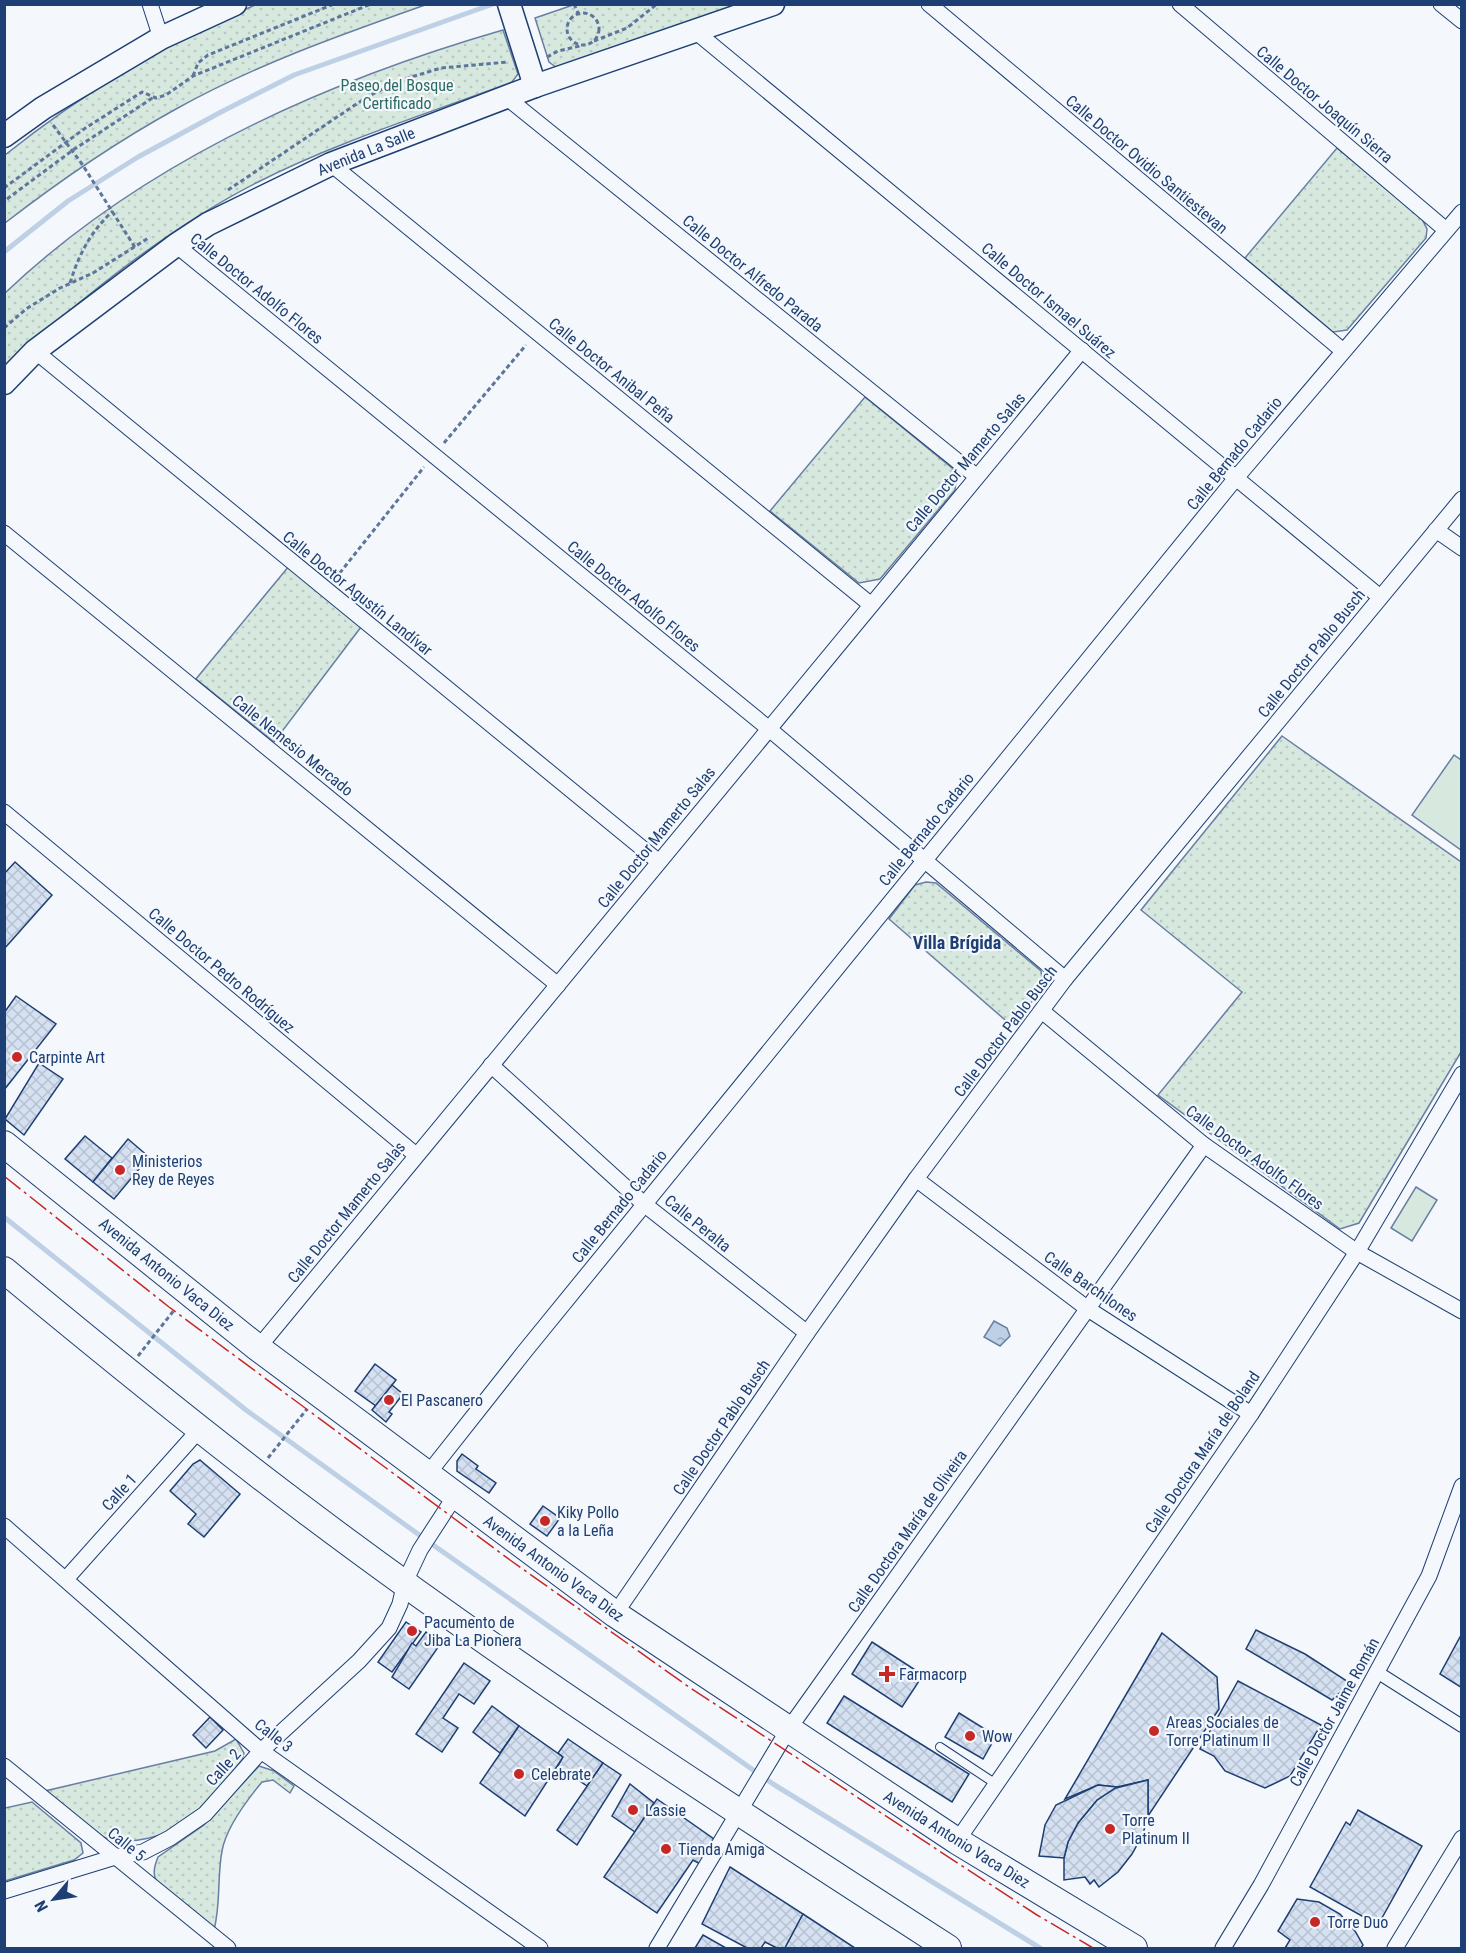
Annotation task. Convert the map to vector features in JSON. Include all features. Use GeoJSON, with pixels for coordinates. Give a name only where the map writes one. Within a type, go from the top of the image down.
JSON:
{"type":"FeatureCollection","features":[{"type":"Feature","properties":{"kind":"highway","name":"Avenida Antonio Vaca Diez"},"geometry":{"type":"LineString","coordinates":[[4,1144],[258,1348],[782,1740],[957,1841],[1134,1948]]}},
{"type":"Feature","properties":{"kind":"highway"},"geometry":{"type":"LineString","coordinates":[[4,1270],[199,1430],[405,1582],[547,1683],[742,1807],[948,1948]]}},
{"type":"Feature","properties":{"kind":"main road"},"geometry":{"type":"LineString","coordinates":[[6,130],[161,38],[235,4]]}},
{"type":"Feature","properties":{"kind":"main road"},"geometry":{"type":"LineString","coordinates":[[509,4],[535,86]]}},
{"type":"Feature","properties":{"kind":"main road","name":"Avenida La Salle"},"geometry":{"type":"LineString","coordinates":[[4,383],[35,351],[142,256],[176,245],[208,224],[331,164],[535,86],[773,4]]}},
{"type":"Feature","properties":{"kind":"street"},"geometry":{"type":"LineString","coordinates":[[150,4],[161,38]]}},
{"type":"Feature","properties":{"kind":"street","name":"Calle Doctor Ovidio Santiestevan"},"geometry":{"type":"LineString","coordinates":[[929,4],[1341,350]]}},
{"type":"Feature","properties":{"kind":"street","name":"Calle Doctor Joaquín Sierra"},"geometry":{"type":"LineString","coordinates":[[1180,4],[1446,230]]}},
{"type":"Feature","properties":{"kind":"street"},"geometry":{"type":"LineString","coordinates":[[1441,4],[1461,21]]}},
{"type":"Feature","properties":{"kind":"street","name":"Calle Doctor Ismael Suárez"},"geometry":{"type":"LineString","coordinates":[[695,31],[1380,597]]}},
{"type":"Feature","properties":{"kind":"street","name":"Calle Doctor Alfredo Parada"},"geometry":{"type":"LineString","coordinates":[[506,97],[976,477]]}},
{"type":"Feature","properties":{"kind":"street","name":"Calle Doctor Anibal Peña"},"geometry":{"type":"LineString","coordinates":[[331,164],[870,604]]}},
{"type":"Feature","properties":{"kind":"street","name":"Calle Bernado Cadario"},"geometry":{"type":"LineString","coordinates":[[427,1475],[1236,478],[1341,350],[1461,212]]}},
{"type":"Feature","properties":{"kind":"street","name":"Calle Doctor Adolfo Flores"},"geometry":{"type":"LineString","coordinates":[[176,245],[768,728],[1065,979]]}},
{"type":"Feature","properties":{"kind":"street","name":"Calle Doctor Mamerto Salas"},"geometry":{"type":"LineString","coordinates":[[258,1348],[1082,350]]}},
{"type":"Feature","properties":{"kind":"street","name":"Calle Doctor Agustín Landívar"},"geometry":{"type":"LineString","coordinates":[[35,351],[659,862]]}},
{"type":"Feature","properties":{"kind":"street","name":"Calle Doctor Pablo Busch"},"geometry":{"type":"LineString","coordinates":[[615,1614],[807,1333],[916,1179],[1043,1012],[1065,979],[1461,499]]}},
{"type":"Feature","properties":{"kind":"street"},"geometry":{"type":"LineString","coordinates":[[1436,530],[1461,548]]}},
{"type":"Feature","properties":{"kind":"street","name":"Calle Nemesio Mercado"},"geometry":{"type":"LineString","coordinates":[[4,533],[558,985]]}},
{"type":"Feature","properties":{"kind":"street","name":"Calle Doctor Pedro Rodríguez"},"geometry":{"type":"LineString","coordinates":[[4,812],[416,1155]]}},
{"type":"Feature","properties":{"kind":"street","name":"Calle Doctor Adolfo Flores"},"geometry":{"type":"LineString","coordinates":[[1043,1012],[1204,1145],[1357,1252],[1461,1311]]}},
{"type":"Feature","properties":{"kind":"street","name":"Calle Peralta"},"geometry":{"type":"LineString","coordinates":[[491,1065],[645,1204],[807,1333]]}},
{"type":"Feature","properties":{"kind":"street","name":"Calle Doctora María de Boland"},"geometry":{"type":"LineString","coordinates":[[957,1841],[1251,1414],[1357,1252],[1461,1074]]}},
{"type":"Feature","properties":{"kind":"street","name":"Calle Doctora María de Oliveira"},"geometry":{"type":"LineString","coordinates":[[657,1948],[782,1740],[1204,1145]]}},
{"type":"Feature","properties":{"kind":"street","name":"Calle Barchilones"},"geometry":{"type":"LineString","coordinates":[[916,1179],[1088,1309],[1251,1414]]}},
{"type":"Feature","properties":{"kind":"street","name":"Calle 1"},"geometry":{"type":"LineString","coordinates":[[66,1579],[199,1430]]}},
{"type":"Feature","properties":{"kind":"street","name":"Calle Doctor Jaime Román"},"geometry":{"type":"LineString","coordinates":[[1223,1948],[1261,1885],[1429,1576],[1461,1486]]}},
{"type":"Feature","properties":{"kind":"street","name":"Calle 2"},"geometry":{"type":"LineString","coordinates":[[4,1891],[115,1857],[143,1852],[189,1826],[205,1814],[261,1751],[359,1661],[389,1628],[400,1604],[405,1582],[420,1550],[455,1496]]}},
{"type":"Feature","properties":{"kind":"street","name":"Calle 3"},"geometry":{"type":"LineString","coordinates":[[4,1526],[261,1751],[540,1948]]}},
{"type":"Feature","properties":{"kind":"street"},"geometry":{"type":"LineString","coordinates":[[1377,1672],[1461,1726]]}},
{"type":"Feature","properties":{"kind":"street","name":"Calle 5"},"geometry":{"type":"LineString","coordinates":[[4,1766],[228,1948]]}},
{"type":"Feature","properties":{"kind":"street"},"geometry":{"type":"LineString","coordinates":[[1395,1948],[1461,1838]]}},
{"type":"Feature","properties":{"kind":"lane"},"geometry":{"type":"LineString","coordinates":[[940,1747],[996,1784]]}},
{"type":"Feature","properties":{"kind":"path"},"geometry":{"type":"LineString","coordinates":[[193,76],[198,63],[208,55],[334,4]]}},
{"type":"Feature","properties":{"kind":"path"},"geometry":{"type":"LineString","coordinates":[[7,199],[73,150],[154,97],[166,95],[193,76],[371,4]]}},
{"type":"Feature","properties":{"kind":"path"},"geometry":{"type":"LineString","coordinates":[[574,4],[577,12]]}},
{"type":"Feature","properties":{"kind":"path"},"geometry":{"type":"LineString","coordinates":[[547,57],[558,51],[594,42],[627,28],[657,4]]}},
{"type":"Feature","properties":{"kind":"path"},"geometry":{"type":"LineString","coordinates":[[577,12],[590,15],[598,24],[599,30],[594,42]]}},
{"type":"Feature","properties":{"kind":"path"},"geometry":{"type":"LineString","coordinates":[[577,12],[566,28],[570,40],[582,46]]}},
{"type":"Feature","properties":{"kind":"path"},"geometry":{"type":"LineString","coordinates":[[228,190],[367,97],[398,81],[441,68],[512,60]]}},
{"type":"Feature","properties":{"kind":"path"},"geometry":{"type":"LineString","coordinates":[[4,188],[66,142],[142,92],[154,97]]}},
{"type":"Feature","properties":{"kind":"path"},"geometry":{"type":"LineString","coordinates":[[43,108],[142,256]]}},
{"type":"Feature","properties":{"kind":"path"},"geometry":{"type":"LineString","coordinates":[[70,284],[84,248],[96,226],[113,211]]}},
{"type":"Feature","properties":{"kind":"path"},"geometry":{"type":"LineString","coordinates":[[4,328],[27,309],[70,284],[93,273],[142,256],[154,235]]}},
{"type":"Feature","properties":{"kind":"path"},"geometry":{"type":"LineString","coordinates":[[146,1347],[164,1324]]}},
{"type":"Feature","properties":{"kind":"path"},"geometry":{"type":"LineString","coordinates":[[279,1445],[292,1428]]}},
{"type":"Feature","properties":{"kind":"green space","name":"Paseo del Bosque Certificado"},"geometry":{"type":"Polygon","coordinates":[[[255,5],[425,5],[298,52],[206,93],[110,149],[5,223],[5,155],[63,112],[125,72],[189,36],[255,5]]]}},
{"type":"Feature","properties":{"kind":"green space"},"geometry":{"type":"Polygon","coordinates":[[[573,5],[738,5],[557,68],[549,62],[535,18],[573,5]]]}},
{"type":"Feature","properties":{"kind":"green space","name":"Paseo del Bosque Certificado"},"geometry":{"type":"Polygon","coordinates":[[[503,30],[518,74],[512,82],[320,154],[258,182],[224,201],[190,221],[126,266],[5,366],[5,293],[58,247],[115,204],[175,166],[238,132],[302,102],[436,51],[503,30]]]}},
{"type":"Feature","properties":{"kind":"green space"},"geometry":{"type":"Polygon","coordinates":[[[1337,148],[1422,219],[1427,229],[1426,238],[1347,330],[1333,332],[1245,258],[1337,148]]]}},
{"type":"Feature","properties":{"kind":"green space"},"geometry":{"type":"Polygon","coordinates":[[[865,397],[952,468],[956,479],[955,490],[880,579],[859,583],[770,511],[865,397]]]}},
{"type":"Feature","properties":{"kind":"green space"},"geometry":{"type":"Polygon","coordinates":[[[289,566],[361,627],[274,742],[196,679],[289,566]]]}},
{"type":"Feature","properties":{"kind":"green space"},"geometry":{"type":"Polygon","coordinates":[[[1282,736],[1461,862],[1461,1052],[1359,1223],[1340,1229],[1158,1095],[1242,992],[1141,910],[1282,736]]]}},
{"type":"Feature","properties":{"kind":"green space"},"geometry":{"type":"Polygon","coordinates":[[[1454,755],[1461,760],[1461,850],[1412,815],[1454,755]]]}},
{"type":"Feature","properties":{"kind":"green space"},"geometry":{"type":"Polygon","coordinates":[[[926,882],[936,883],[1041,971],[1043,988],[1012,1026],[889,919],[915,885],[926,882]]]}},
{"type":"Feature","properties":{"kind":"green space"},"geometry":{"type":"Polygon","coordinates":[[[1416,1187],[1437,1200],[1412,1241],[1391,1228],[1416,1187]]]}},
{"type":"Feature","properties":{"kind":"green space"},"geometry":{"type":"Polygon","coordinates":[[[236,1739],[244,1753],[242,1760],[207,1803],[184,1823],[148,1838],[122,1841],[91,1832],[45,1791],[215,1751],[236,1739]]]}},
{"type":"Feature","properties":{"kind":"green space"},"geometry":{"type":"Polygon","coordinates":[[[259,1766],[274,1771],[294,1786],[290,1793],[273,1780],[262,1782],[232,1824],[222,1851],[218,1910],[214,1930],[158,1884],[154,1874],[155,1864],[158,1857],[204,1825],[259,1766]]]}},
{"type":"Feature","properties":{"kind":"green space"},"geometry":{"type":"Polygon","coordinates":[[[32,1802],[81,1843],[83,1853],[74,1860],[5,1881],[5,1808],[32,1802]]]}},
{"type":"Feature","properties":{"kind":"water"},"geometry":{"type":"Polygon","coordinates":[[[994,1321],[1007,1328],[1010,1336],[1000,1346],[984,1337],[994,1321]]]}},
{"type":"Feature","properties":{"kind":"building"},"geometry":{"type":"Polygon","coordinates":[[[15,862],[52,895],[4,949],[4,874],[15,862]]]}},
{"type":"Feature","properties":{"kind":"building","name":"Carpinte Art"},"geometry":{"type":"Polygon","coordinates":[[[16,996],[56,1024],[4,1090],[4,1013],[16,996]]]}},
{"type":"Feature","properties":{"kind":"building"},"geometry":{"type":"Polygon","coordinates":[[[39,1063],[63,1079],[24,1135],[5,1119],[39,1063]]]}},
{"type":"Feature","properties":{"kind":"building"},"geometry":{"type":"Polygon","coordinates":[[[85,1136],[112,1158],[93,1182],[65,1159],[85,1136]]]}},
{"type":"Feature","properties":{"kind":"building","name":"Ministerios Rey de Reyes"},"geometry":{"type":"Polygon","coordinates":[[[128,1139],[149,1157],[114,1199],[93,1182],[128,1139]]]}},
{"type":"Feature","properties":{"kind":"building"},"geometry":{"type":"Polygon","coordinates":[[[375,1364],[396,1380],[376,1406],[355,1391],[375,1364]]]}},
{"type":"Feature","properties":{"kind":"building","name":"El Pascanero"},"geometry":{"type":"Polygon","coordinates":[[[392,1385],[403,1394],[389,1412],[392,1414],[386,1422],[372,1410],[392,1385]]]}},
{"type":"Feature","properties":{"kind":"building"},"geometry":{"type":"Polygon","coordinates":[[[462,1454],[478,1466],[476,1469],[496,1483],[489,1493],[457,1471],[457,1461],[462,1454]]]}},
{"type":"Feature","properties":{"kind":"building"},"geometry":{"type":"Polygon","coordinates":[[[200,1460],[240,1494],[204,1537],[188,1524],[196,1514],[170,1491],[193,1464],[200,1460]]]}},
{"type":"Feature","properties":{"kind":"building","name":"Kiky Pollo a la Leña"},"geometry":{"type":"Polygon","coordinates":[[[543,1506],[560,1518],[547,1536],[530,1524],[543,1506]]]}},
{"type":"Feature","properties":{"kind":"building"},"geometry":{"type":"Polygon","coordinates":[[[406,1622],[421,1632],[392,1672],[378,1662],[406,1622]]]}},
{"type":"Feature","properties":{"kind":"building"},"geometry":{"type":"Polygon","coordinates":[[[1256,1630],[1305,1654],[1350,1683],[1332,1700],[1246,1649],[1256,1630]]]}},
{"type":"Feature","properties":{"kind":"building"},"geometry":{"type":"Polygon","coordinates":[[[426,1632],[441,1643],[409,1689],[392,1677],[412,1643],[416,1646],[426,1632]]]}},
{"type":"Feature","properties":{"kind":"building","name":"Areas Sociales de Torre Platinum II"},"geometry":{"type":"Polygon","coordinates":[[[1162,1633],[1217,1677],[1219,1709],[1148,1816],[1148,1780],[1117,1787],[1098,1785],[1065,1799],[1162,1633]]]}},
{"type":"Feature","properties":{"kind":"building"},"geometry":{"type":"Polygon","coordinates":[[[1460,1637],[1462,1638],[1462,1688],[1440,1674],[1460,1637]]]}},
{"type":"Feature","properties":{"kind":"building","name":"Farmacorp"},"geometry":{"type":"Polygon","coordinates":[[[872,1642],[923,1675],[902,1707],[852,1674],[872,1642]]]}},
{"type":"Feature","properties":{"kind":"building"},"geometry":{"type":"Polygon","coordinates":[[[464,1663],[490,1681],[474,1704],[459,1694],[443,1718],[458,1728],[442,1752],[416,1734],[464,1663]]]}},
{"type":"Feature","properties":{"kind":"building"},"geometry":{"type":"Polygon","coordinates":[[[1238,1681],[1321,1725],[1290,1776],[1265,1788],[1225,1771],[1214,1756],[1200,1749],[1238,1681]]]}},
{"type":"Feature","properties":{"kind":"building"},"geometry":{"type":"Polygon","coordinates":[[[844,1696],[969,1774],[952,1802],[827,1723],[844,1696]]]}},
{"type":"Feature","properties":{"kind":"building"},"geometry":{"type":"Polygon","coordinates":[[[492,1706],[519,1726],[500,1753],[473,1732],[492,1706]]]}},
{"type":"Feature","properties":{"kind":"building","name":"Wow"},"geometry":{"type":"Polygon","coordinates":[[[959,1713],[996,1736],[983,1759],[945,1737],[959,1713]]]}},
{"type":"Feature","properties":{"kind":"building"},"geometry":{"type":"Polygon","coordinates":[[[210,1717],[223,1730],[206,1748],[193,1735],[210,1717]]]}},
{"type":"Feature","properties":{"kind":"building","name":"Celebrate"},"geometry":{"type":"Polygon","coordinates":[[[519,1726],[563,1757],[525,1816],[480,1783],[519,1726]]]}},
{"type":"Feature","properties":{"kind":"building"},"geometry":{"type":"Polygon","coordinates":[[[568,1739],[603,1763],[587,1786],[558,1766],[563,1757],[558,1753],[568,1739]]]}},
{"type":"Feature","properties":{"kind":"building"},"geometry":{"type":"Polygon","coordinates":[[[603,1763],[621,1775],[577,1845],[557,1830],[603,1763]]]}},
{"type":"Feature","properties":{"kind":"building","name":"Torre Platinum II"},"geometry":{"type":"Polygon","coordinates":[[[1148,1780],[1148,1816],[1143,1834],[1132,1854],[1118,1872],[1099,1887],[1094,1880],[1090,1884],[1085,1877],[1064,1880],[1064,1858],[1068,1842],[1078,1823],[1097,1800],[1112,1789],[1148,1780]]]}},
{"type":"Feature","properties":{"kind":"building","name":"Lassie"},"geometry":{"type":"Polygon","coordinates":[[[630,1784],[654,1803],[635,1832],[612,1816],[630,1784]]]}},
{"type":"Feature","properties":{"kind":"building"},"geometry":{"type":"Polygon","coordinates":[[[1098,1785],[1117,1787],[1097,1800],[1078,1823],[1068,1842],[1064,1858],[1039,1856],[1045,1825],[1056,1805],[1098,1785]]]}},
{"type":"Feature","properties":{"kind":"building","name":"Tienda Amiga"},"geometry":{"type":"Polygon","coordinates":[[[657,1799],[714,1839],[700,1864],[693,1860],[657,1913],[604,1877],[657,1799]]]}},
{"type":"Feature","properties":{"kind":"building"},"geometry":{"type":"Polygon","coordinates":[[[1358,1810],[1422,1846],[1378,1925],[1310,1887],[1346,1822],[1350,1825],[1358,1810]]]}},
{"type":"Feature","properties":{"kind":"building"},"geometry":{"type":"Polygon","coordinates":[[[730,1867],[803,1914],[785,1948],[777,1948],[765,1942],[761,1948],[747,1948],[702,1924],[730,1867]]]}},
{"type":"Feature","properties":{"kind":"building","name":"Torre Duo"},"geometry":{"type":"Polygon","coordinates":[[[1297,1899],[1319,1902],[1340,1914],[1355,1931],[1363,1945],[1361,1948],[1285,1948],[1290,1940],[1278,1931],[1297,1899]]]}},
{"type":"Feature","properties":{"kind":"building"},"geometry":{"type":"Polygon","coordinates":[[[803,1914],[855,1948],[785,1948],[803,1914]]]}},
{"type":"Feature","properties":{"kind":"building"},"geometry":{"type":"Polygon","coordinates":[[[703,1935],[726,1948],[695,1948],[703,1935]]]}},
{"type":"Feature","properties":{"kind":"waterway"},"geometry":{"type":"LineString","coordinates":[[4,252],[68,201],[138,157],[221,112],[294,75],[493,4]]}},
{"type":"Feature","properties":{"kind":"waterway"},"geometry":{"type":"LineString","coordinates":[[4,1217],[246,1410],[436,1547],[773,1784],[1040,1948]]}},
{"type":"Feature","properties":{"kind":"power"},"geometry":{"type":"LineString","coordinates":[[4,1176],[169,1307],[510,1560],[689,1687],[1037,1915],[1093,1948]]}},
{"type":"Feature","properties":{"kind":"place","name":"Carpinte Art"},"geometry":{"type":"Point","coordinates":[17,1057]}},
{"type":"Feature","properties":{"kind":"place","name":"Ministerios Rey de Reyes"},"geometry":{"type":"Point","coordinates":[120,1170]}},
{"type":"Feature","properties":{"kind":"place","name":"El Pascanero"},"geometry":{"type":"Point","coordinates":[389,1400]}},
{"type":"Feature","properties":{"kind":"place","name":"Kiky Pollo a la Leña"},"geometry":{"type":"Point","coordinates":[545,1521]}},
{"type":"Feature","properties":{"kind":"place","name":"Pacumento de Jiba La Pionera"},"geometry":{"type":"Point","coordinates":[412,1631]}},
{"type":"Feature","properties":{"kind":"place","name":"Farmacorp"},"geometry":{"type":"Point","coordinates":[887,1674]}},
{"type":"Feature","properties":{"kind":"place","name":"Areas Sociales de Torre Platinum II"},"geometry":{"type":"Point","coordinates":[1154,1731]}},
{"type":"Feature","properties":{"kind":"place","name":"Wow"},"geometry":{"type":"Point","coordinates":[970,1736]}},
{"type":"Feature","properties":{"kind":"place","name":"Celebrate"},"geometry":{"type":"Point","coordinates":[519,1774]}},
{"type":"Feature","properties":{"kind":"place","name":"Lassie"},"geometry":{"type":"Point","coordinates":[633,1810]}},
{"type":"Feature","properties":{"kind":"place","name":"Torre Platinum II"},"geometry":{"type":"Point","coordinates":[1110,1829]}},
{"type":"Feature","properties":{"kind":"place","name":"Tienda Amiga"},"geometry":{"type":"Point","coordinates":[666,1849]}},
{"type":"Feature","properties":{"kind":"place","name":"Torre Duo"},"geometry":{"type":"Point","coordinates":[1315,1922]}},
{"type":"Feature","properties":{"kind":"district","name":"Villa Brígida"},"geometry":{"type":"Point","coordinates":[957,943]}}]}
